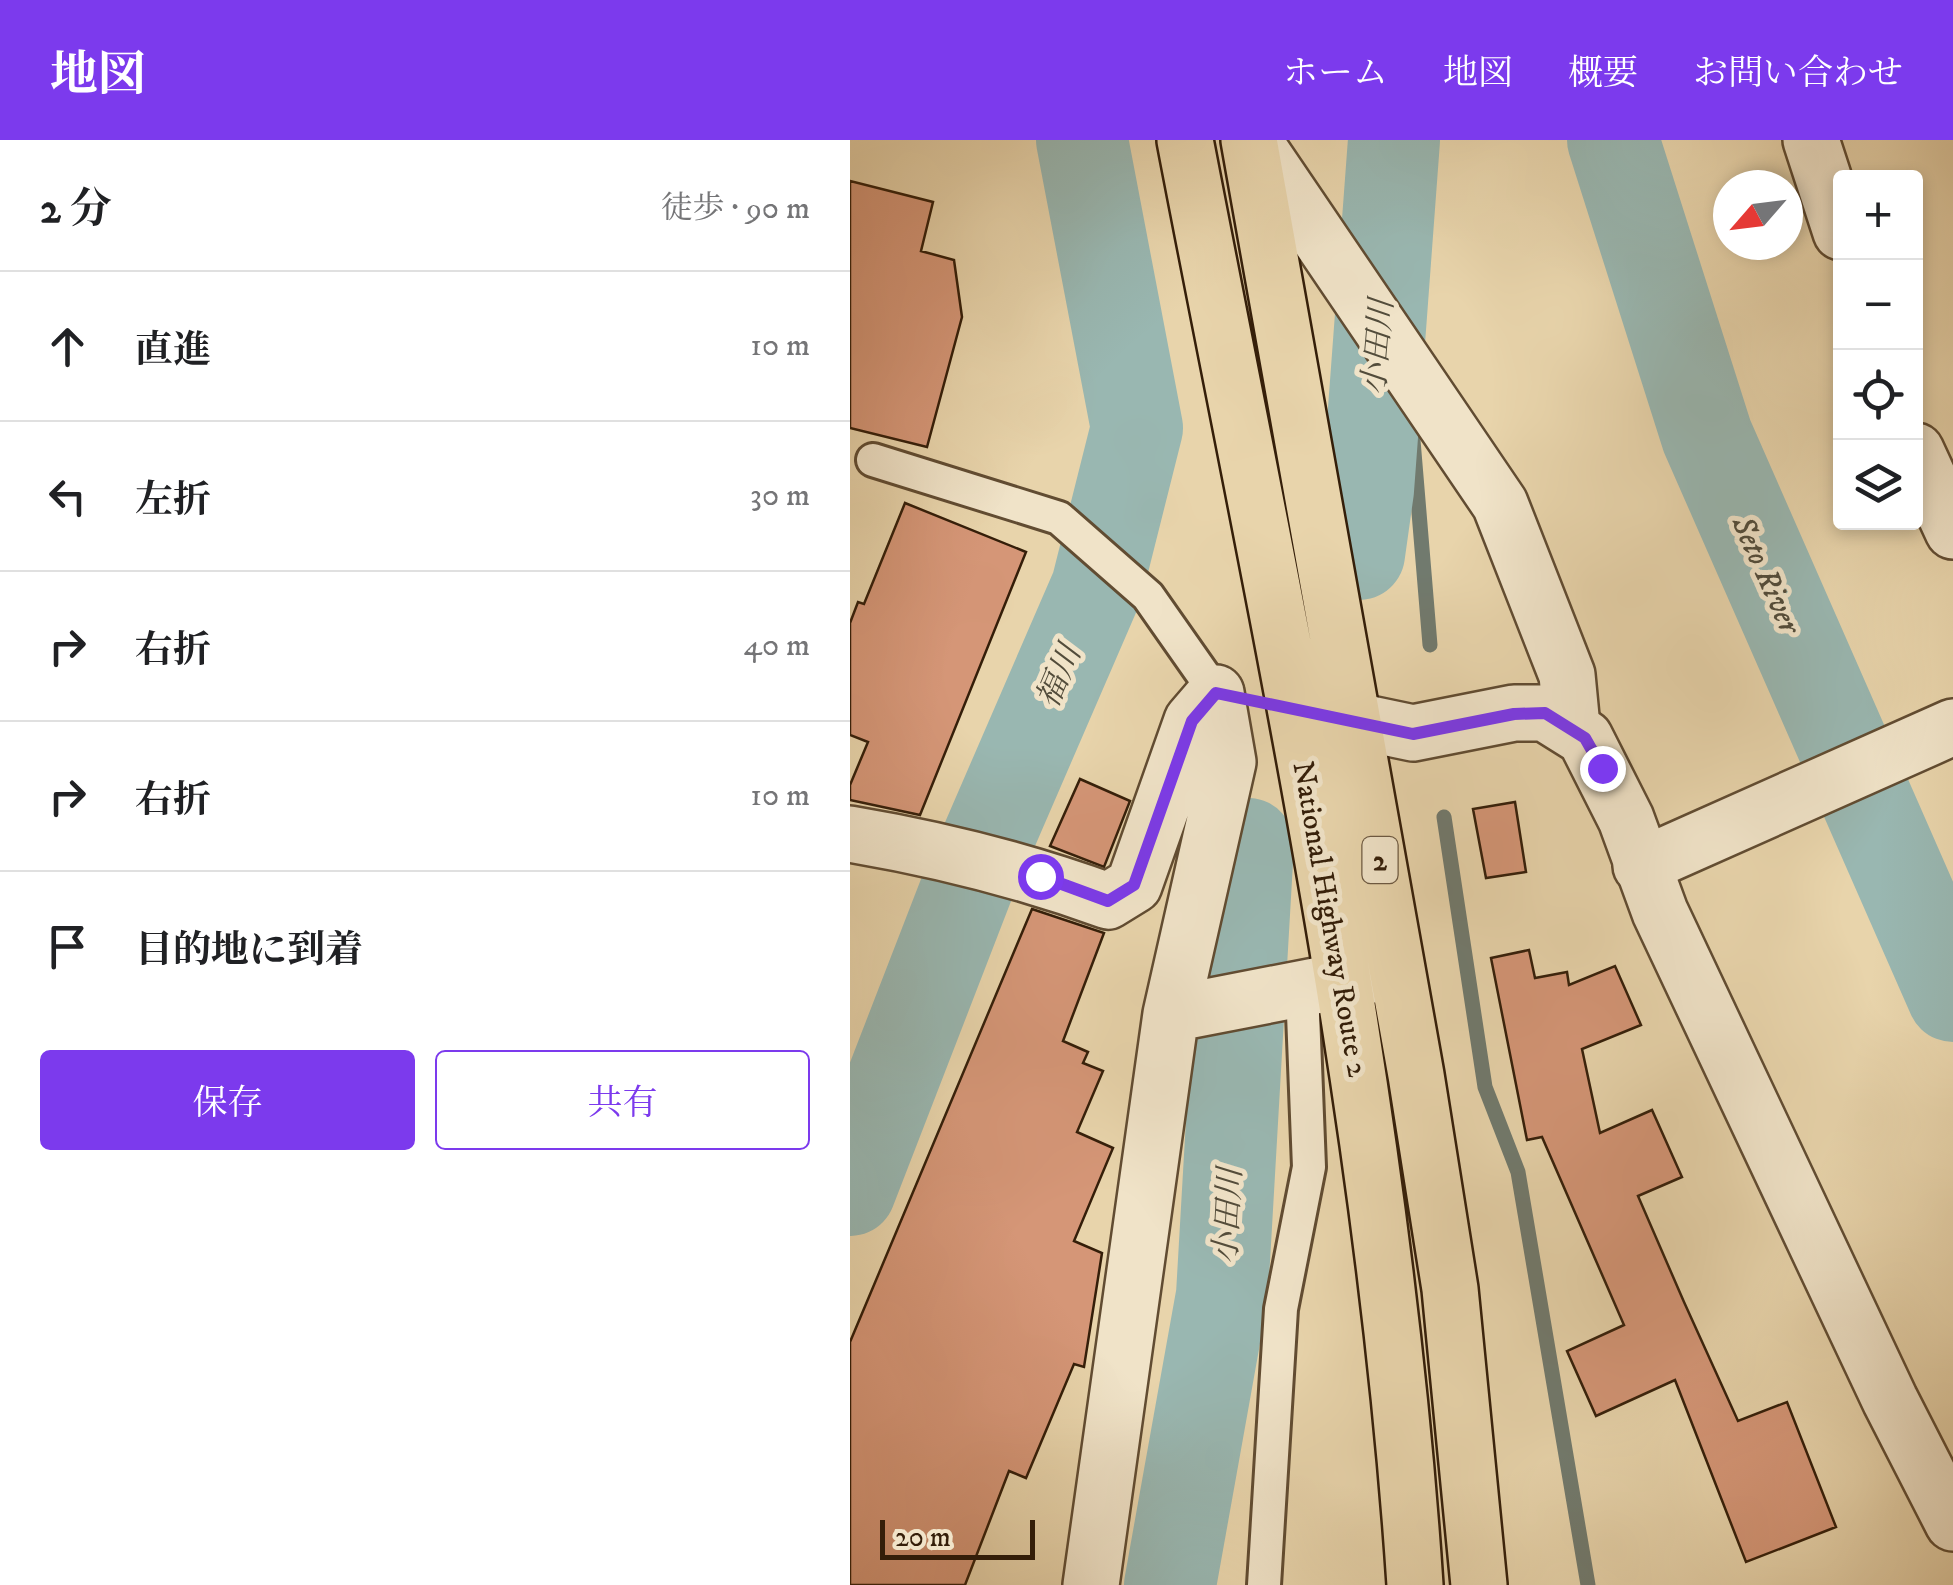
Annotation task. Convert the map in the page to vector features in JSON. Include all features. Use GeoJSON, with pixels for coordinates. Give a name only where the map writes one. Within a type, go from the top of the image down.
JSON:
{"type":"FeatureCollection","features":[{"type":"Feature","properties":{"kind":"highway","name":"National Highway Route 2"},"geometry":{"type":"LineString","coordinates":[[1185,140],[1294,707],[1306,988],[1391,1291],[1415,1585]]}},
{"type":"Feature","properties":{"kind":"highway","name":"National Highway Route 2"},"geometry":{"type":"LineString","coordinates":[[1251,140],[1399,969],[1450,1289],[1479,1585]]}},
{"type":"Feature","properties":{"kind":"street"},"geometry":{"type":"LineString","coordinates":[[1251,140],[1500,504],[1568,674],[1572,727]]}},
{"type":"Feature","properties":{"kind":"street"},"geometry":{"type":"LineString","coordinates":[[1811,140],[1833,210]]}},
{"type":"Feature","properties":{"kind":"street"},"geometry":{"type":"LineString","coordinates":[[1923,466],[1953,532]]}},
{"type":"Feature","properties":{"kind":"street"},"geometry":{"type":"LineString","coordinates":[[1216,693],[1413,734],[1514,714],[1545,713],[1585,738],[1881,1382],[1953,1523]]}},
{"type":"Feature","properties":{"kind":"street"},"geometry":{"type":"LineString","coordinates":[[850,834],[939,849],[1040,876],[1108,901],[1134,885],[1192,721],[1216,693]]}},
{"type":"Feature","properties":{"kind":"street"},"geometry":{"type":"LineString","coordinates":[[1090,1585],[1183,1011],[1228,762],[1216,693]]}},
{"type":"Feature","properties":{"kind":"street"},"geometry":{"type":"LineString","coordinates":[[1641,866],[1953,727]]}},
{"type":"Feature","properties":{"kind":"street"},"geometry":{"type":"LineString","coordinates":[[1183,1011],[1399,969]]}},
{"type":"Feature","properties":{"kind":"lane"},"geometry":{"type":"LineString","coordinates":[[873,460],[1060,518],[1148,596],[1216,693]]}},
{"type":"Feature","properties":{"kind":"lane"},"geometry":{"type":"LineString","coordinates":[[1264,1585],[1281,1309],[1309,1167],[1306,988]]}},
{"type":"Feature","properties":{"kind":"building"},"geometry":{"type":"Polygon","coordinates":[[[850,181],[933,202],[921,251],[954,260],[962,317],[927,447],[850,428],[850,181]]]}},
{"type":"Feature","properties":{"kind":"building"},"geometry":{"type":"Polygon","coordinates":[[[905,503],[1026,552],[920,815],[850,800],[850,785],[868,742],[850,735],[850,623],[858,602],[864,604],[905,503]]]}},
{"type":"Feature","properties":{"kind":"building"},"geometry":{"type":"Polygon","coordinates":[[[1080,779],[1130,801],[1104,867],[1050,846],[1080,779]]]}},
{"type":"Feature","properties":{"kind":"building"},"geometry":{"type":"Polygon","coordinates":[[[1515,802],[1526,872],[1486,878],[1473,809],[1515,802]]]}},
{"type":"Feature","properties":{"kind":"building"},"geometry":{"type":"Polygon","coordinates":[[[1032,909],[1104,933],[1063,1041],[1088,1052],[1083,1063],[1103,1071],[1077,1132],[1113,1148],[1074,1241],[1102,1253],[1084,1367],[1074,1364],[1026,1478],[1009,1471],[965,1585],[850,1585],[850,1342],[1032,909]]]}},
{"type":"Feature","properties":{"kind":"building"},"geometry":{"type":"Polygon","coordinates":[[[1529,950],[1535,978],[1567,972],[1569,985],[1615,966],[1641,1025],[1582,1049],[1600,1133],[1652,1110],[1682,1177],[1638,1196],[1684,1302],[1738,1421],[1787,1402],[1836,1527],[1746,1562],[1675,1380],[1596,1416],[1567,1351],[1624,1325],[1542,1137],[1527,1140],[1491,958],[1529,950]]]}},
{"type":"Feature","properties":{"kind":"waterway","name":"福川"},"geometry":{"type":"LineString","coordinates":[[850,1190],[968,885],[1097,587],[1137,428],[1082,140]]}},
{"type":"Feature","properties":{"kind":"waterway","name":"小田川"},"geometry":{"type":"LineString","coordinates":[[1359,554],[1368,490],[1394,140]]}},
{"type":"Feature","properties":{"kind":"waterway","name":"Seto River"},"geometry":{"type":"LineString","coordinates":[[1613,140],[1707,436],[1953,996]]}},
{"type":"Feature","properties":{"kind":"waterway"},"geometry":{"type":"LineString","coordinates":[[1387,199],[1401,322]]}},
{"type":"Feature","properties":{"kind":"waterway"},"geometry":{"type":"LineString","coordinates":[[1410,404],[1430,645]]}},
{"type":"Feature","properties":{"kind":"waterway"},"geometry":{"type":"LineString","coordinates":[[1444,817],[1485,1087],[1518,1172],[1588,1585]]}},
{"type":"Feature","properties":{"kind":"waterway","name":"小田川"},"geometry":{"type":"LineString","coordinates":[[1170,1585],[1222,1295],[1248,844]]}},
{"type":"Feature","properties":{"kind":"route"},"geometry":{"type":"LineString","coordinates":[[1040,876],[1108,901],[1134,885],[1192,721],[1216,693],[1413,734],[1514,714],[1545,713],[1585,738],[1602,768]]}}]}
